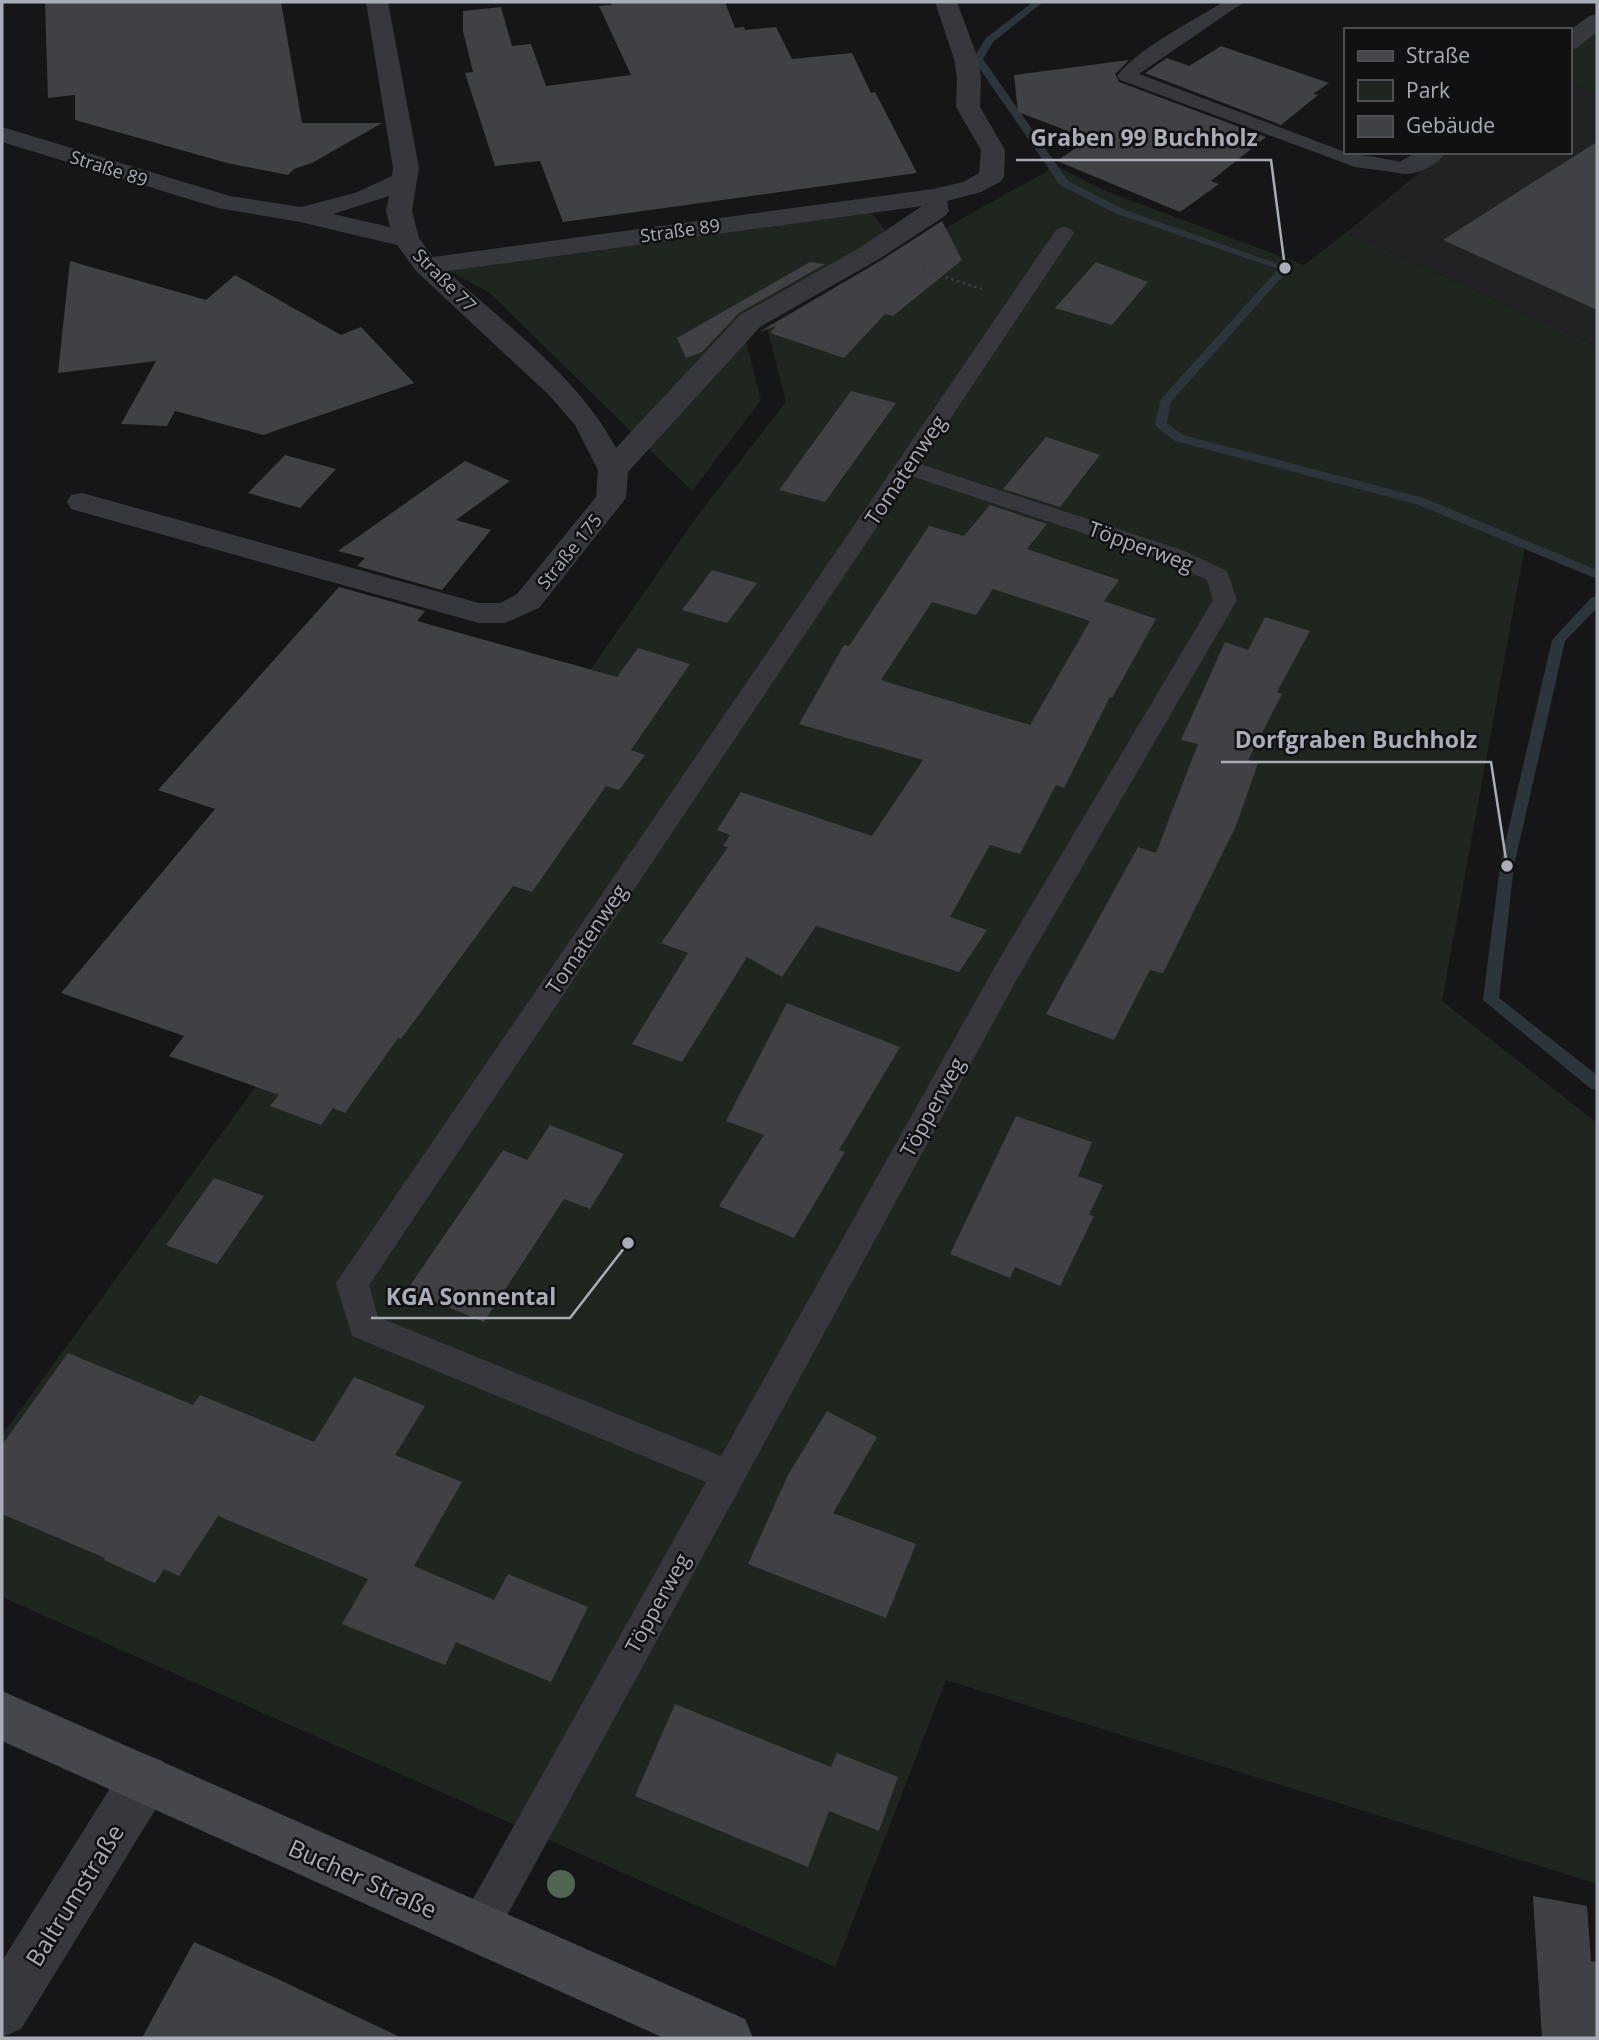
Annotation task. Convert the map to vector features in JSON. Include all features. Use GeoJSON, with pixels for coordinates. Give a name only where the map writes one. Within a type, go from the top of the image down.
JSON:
{"type":"FeatureCollection","features":[{"type":"Feature","properties":{"kind":"main road","name":"Bucher Straße"},"geometry":{"type":"LineString","coordinates":[[2,1716],[726,2038]]}},
{"type":"Feature","properties":{"kind":"street","name":"Straße 77"},"geometry":{"type":"LineString","coordinates":[[377,2],[406,168],[399,211],[406,239],[426,266],[559,389],[588,422],[613,470]]}},
{"type":"Feature","properties":{"kind":"street","name":"Straße 89"},"geometry":{"type":"LineString","coordinates":[[426,266],[934,197],[972,187],[991,177],[993,150],[968,107],[969,78],[966,59],[946,2]]}},
{"type":"Feature","properties":{"kind":"street"},"geometry":{"type":"LineString","coordinates":[[1571,41],[1597,21]]}},
{"type":"Feature","properties":{"kind":"street","name":"Straße 89"},"geometry":{"type":"LineString","coordinates":[[2,134],[227,203],[300,214],[406,239]]}},
{"type":"Feature","properties":{"kind":"street"},"geometry":{"type":"LineString","coordinates":[[1407,168],[1431,154]]}},
{"type":"Feature","properties":{"kind":"street","name":"Straße 89"},"geometry":{"type":"LineString","coordinates":[[300,214],[364,198],[404,180]]}},
{"type":"Feature","properties":{"kind":"street"},"geometry":{"type":"LineString","coordinates":[[613,470],[750,321],[870,253],[936,211],[934,197]]}},
{"type":"Feature","properties":{"kind":"street","name":"Straße 175"},"geometry":{"type":"LineString","coordinates":[[82,502],[479,613],[505,613],[528,601],[611,498],[613,470]]}},
{"type":"Feature","properties":{"kind":"street","name":"Baltrumstraße"},"geometry":{"type":"LineString","coordinates":[[2,2010],[145,1779]]}},
{"type":"Feature","properties":{"kind":"lane"},"geometry":{"type":"LineString","coordinates":[[1235,2],[1144,60],[1126,76],[1362,163],[1407,168]]}},
{"type":"Feature","properties":{"kind":"lane","name":"Tomatenweg"},"geometry":{"type":"LineString","coordinates":[[727,1475],[364,1326],[352,1283],[1064,233]]}},
{"type":"Feature","properties":{"kind":"lane","name":"Töpperweg"},"geometry":{"type":"LineString","coordinates":[[478,1929],[1007,971],[1225,600],[1218,576],[1173,555],[907,467]]}},
{"type":"Feature","properties":{"kind":"path"},"geometry":{"type":"LineString","coordinates":[[870,253],[1019,301]]}},
{"type":"Feature","properties":{"kind":"shaded area"},"geometry":{"type":"Polygon","coordinates":[[[1571,84],[1597,94],[1597,346],[1347,232],[1442,154],[1571,154],[1571,84]]]}},
{"type":"Feature","properties":{"kind":"green space"},"geometry":{"type":"Polygon","coordinates":[[[1597,28],[1597,94],[1571,84],[1571,50],[1597,28]]]}},
{"type":"Feature","properties":{"kind":"green space"},"geometry":{"type":"Polygon","coordinates":[[[1056,166],[1103,190],[1304,265],[1347,232],[1597,346],[1597,575],[1525,546],[1442,1001],[1597,1123],[1597,1884],[946,1680],[835,1967],[2,1597],[2,1435],[565,662],[591,669],[698,515],[786,402],[767,328],[1056,166]]]}},
{"type":"Feature","properties":{"kind":"green space"},"geometry":{"type":"Polygon","coordinates":[[[871,212],[888,234],[742,325],[761,400],[692,491],[490,293],[447,270],[871,212]]]}},
{"type":"Feature","properties":{"kind":"building"},"geometry":{"type":"Polygon","coordinates":[[[45,2],[281,2],[302,123],[382,123],[312,163],[294,169],[288,175],[227,163],[75,120],[75,95],[48,98],[45,2]]]}},
{"type":"Feature","properties":{"kind":"building"},"geometry":{"type":"Polygon","coordinates":[[[610,2],[725,2],[735,28],[744,27],[745,30],[776,27],[792,59],[852,53],[871,93],[875,92],[917,173],[563,222],[540,161],[495,166],[465,73],[473,72],[463,31],[463,11],[501,7],[512,46],[531,44],[546,86],[631,75],[599,6],[612,5],[610,2]]]}},
{"type":"Feature","properties":{"kind":"building"},"geometry":{"type":"Polygon","coordinates":[[[1221,46],[1329,83],[1313,94],[1318,95],[1281,125],[1145,73],[1167,58],[1189,66],[1221,46]]]}},
{"type":"Feature","properties":{"kind":"building"},"geometry":{"type":"Polygon","coordinates":[[[1129,60],[1115,74],[1119,82],[1266,137],[1211,181],[1219,184],[1180,212],[1057,161],[1089,139],[1018,112],[1014,75],[1129,60]]]}},
{"type":"Feature","properties":{"kind":"building"},"geometry":{"type":"Polygon","coordinates":[[[1597,142],[1597,310],[1443,240],[1513,195],[1597,142]]]}},
{"type":"Feature","properties":{"kind":"building"},"geometry":{"type":"Polygon","coordinates":[[[942,221],[962,260],[893,316],[885,314],[844,358],[770,333],[776,326],[759,332],[880,261],[942,221]]]}},
{"type":"Feature","properties":{"kind":"building"},"geometry":{"type":"Polygon","coordinates":[[[70,261],[206,300],[235,275],[341,335],[361,327],[414,383],[263,435],[175,411],[167,426],[121,424],[156,361],[58,373],[70,261]]]}},
{"type":"Feature","properties":{"kind":"building"},"geometry":{"type":"Polygon","coordinates":[[[810,262],[825,264],[739,313],[702,352],[686,358],[677,338],[810,262]]]}},
{"type":"Feature","properties":{"kind":"building"},"geometry":{"type":"Polygon","coordinates":[[[1096,262],[1148,282],[1112,325],[1055,308],[1096,262]]]}},
{"type":"Feature","properties":{"kind":"building"},"geometry":{"type":"Polygon","coordinates":[[[851,391],[896,403],[825,502],[779,490],[851,391]]]}},
{"type":"Feature","properties":{"kind":"building"},"geometry":{"type":"Polygon","coordinates":[[[1046,437],[1100,455],[1060,507],[1003,489],[1046,437]]]}},
{"type":"Feature","properties":{"kind":"building"},"geometry":{"type":"Polygon","coordinates":[[[285,455],[336,469],[300,508],[248,493],[285,455]]]}},
{"type":"Feature","properties":{"kind":"building"},"geometry":{"type":"Polygon","coordinates":[[[465,461],[510,481],[456,520],[491,530],[442,590],[357,566],[365,558],[338,551],[465,461]]]}},
{"type":"Feature","properties":{"kind":"building"},"geometry":{"type":"Polygon","coordinates":[[[990,505],[1047,524],[1027,549],[1119,580],[1104,601],[1156,619],[1112,698],[1110,697],[1064,788],[1056,785],[1020,854],[990,845],[950,917],[987,930],[959,972],[816,926],[782,977],[747,957],[682,1062],[632,1044],[688,953],[661,943],[728,847],[723,846],[730,835],[717,830],[741,792],[872,836],[923,760],[799,724],[844,645],[849,646],[929,526],[964,536],[990,505]],[[993,589],[976,615],[932,602],[881,680],[1030,725],[1090,621],[993,589]]]}},
{"type":"Feature","properties":{"kind":"building"},"geometry":{"type":"Polygon","coordinates":[[[712,570],[757,583],[727,623],[682,610],[712,570]]]}},
{"type":"Feature","properties":{"kind":"building"},"geometry":{"type":"Polygon","coordinates":[[[339,587],[425,611],[417,621],[617,677],[638,648],[690,664],[631,750],[645,755],[619,790],[606,786],[532,892],[513,886],[345,1113],[333,1108],[321,1125],[270,1106],[279,1095],[169,1056],[184,1036],[61,993],[215,809],[158,790],[339,587]]]}},
{"type":"Feature","properties":{"kind":"building"},"geometry":{"type":"Polygon","coordinates":[[[1265,617],[1310,631],[1277,692],[1282,694],[1248,760],[1258,763],[1236,826],[1163,973],[1150,970],[1114,1040],[1046,1014],[1138,847],[1156,853],[1198,744],[1181,740],[1225,642],[1248,650],[1265,617]]]}},
{"type":"Feature","properties":{"kind":"building"},"geometry":{"type":"Polygon","coordinates":[[[787,1003],[900,1047],[839,1150],[845,1152],[794,1238],[719,1206],[764,1135],[726,1121],[787,1003]]]}},
{"type":"Feature","properties":{"kind":"building"},"geometry":{"type":"Polygon","coordinates":[[[1016,1116],[1092,1142],[1078,1176],[1103,1185],[1089,1215],[1094,1216],[1060,1286],[1015,1267],[1010,1278],[950,1254],[1016,1116]]]}},
{"type":"Feature","properties":{"kind":"building"},"geometry":{"type":"Polygon","coordinates":[[[550,1125],[624,1154],[590,1209],[564,1199],[484,1322],[407,1290],[503,1150],[527,1160],[550,1125]]]}},
{"type":"Feature","properties":{"kind":"building"},"geometry":{"type":"Polygon","coordinates":[[[214,1178],[264,1196],[217,1264],[166,1245],[214,1178]]]}},
{"type":"Feature","properties":{"kind":"building"},"geometry":{"type":"Polygon","coordinates":[[[68,1353],[193,1405],[200,1395],[314,1442],[354,1377],[425,1406],[395,1455],[462,1482],[414,1566],[494,1600],[508,1574],[588,1607],[551,1682],[456,1642],[445,1665],[342,1624],[368,1579],[218,1516],[179,1576],[164,1569],[155,1583],[104,1560],[105,1558],[2,1514],[2,1445],[68,1353]]]}},
{"type":"Feature","properties":{"kind":"building"},"geometry":{"type":"Polygon","coordinates":[[[827,1411],[877,1437],[833,1513],[916,1544],[886,1618],[748,1564],[788,1475],[827,1411]]]}},
{"type":"Feature","properties":{"kind":"building"},"geometry":{"type":"Polygon","coordinates":[[[675,1704],[831,1767],[837,1753],[898,1777],[879,1831],[829,1811],[808,1867],[635,1796],[675,1704]]]}},
{"type":"Feature","properties":{"kind":"building"},"geometry":{"type":"Polygon","coordinates":[[[1533,1896],[1587,1906],[1591,1961],[1597,1962],[1597,2038],[1542,2038],[1533,1896]]]}},
{"type":"Feature","properties":{"kind":"building"},"geometry":{"type":"Polygon","coordinates":[[[194,1942],[280,1980],[402,2038],[142,2038],[194,1942]]]}},
{"type":"Feature","properties":{"kind":"waterway"},"geometry":{"type":"LineString","coordinates":[[1038,2],[989,40],[978,59],[1064,183],[1121,212],[1285,268],[1165,401],[1161,424],[1179,438],[1420,501],[1597,575]]}},
{"type":"Feature","properties":{"kind":"waterway"},"geometry":{"type":"LineString","coordinates":[[1597,600],[1559,640],[1507,866],[1491,1000],[1597,1084]]}},
{"type":"Feature","properties":{"kind":"place","name":"Graben 99 Buchholz"},"geometry":{"type":"Point","coordinates":[1285,268]}},
{"type":"Feature","properties":{"kind":"place","name":"Dorfgraben Buchholz"},"geometry":{"type":"Point","coordinates":[1507,866]}},
{"type":"Feature","properties":{"kind":"place","name":"KGA Sonnental"},"geometry":{"type":"Point","coordinates":[628,1243]}}]}
